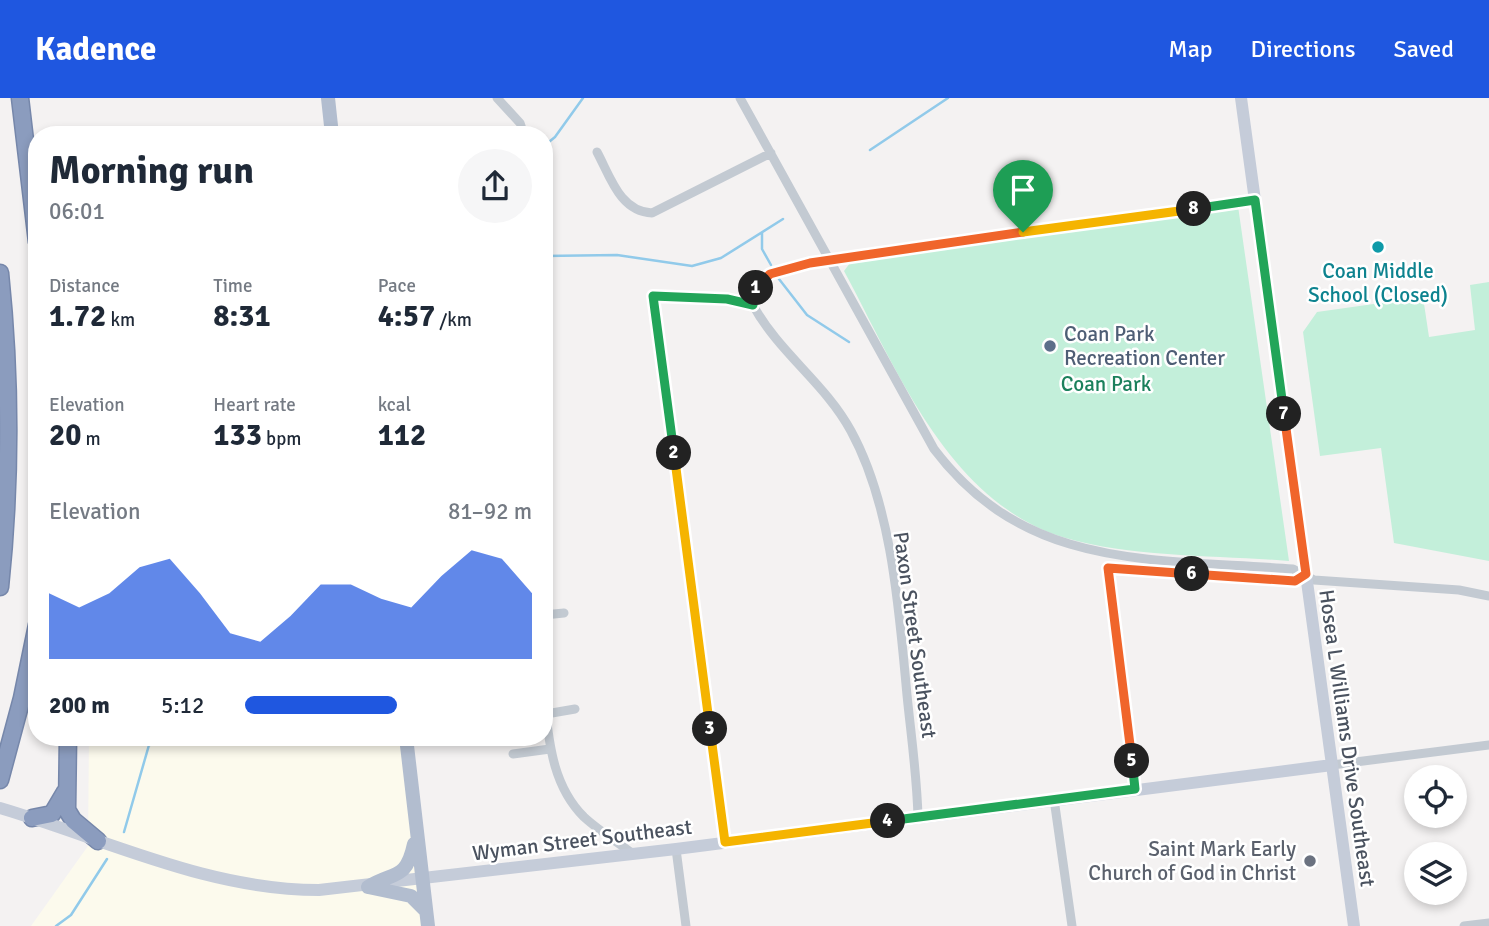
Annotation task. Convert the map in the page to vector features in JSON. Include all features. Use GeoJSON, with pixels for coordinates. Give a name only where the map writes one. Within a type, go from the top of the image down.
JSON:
{"type":"FeatureCollection","features":[{"type":"Feature","properties":{"kind":"highway"},"geometry":{"type":"LineString","coordinates":[[20,100],[28,140]]}},
{"type":"Feature","properties":{"kind":"highway"},"geometry":{"type":"LineString","coordinates":[[20,100],[28,167]]}},
{"type":"Feature","properties":{"kind":"highway"},"geometry":{"type":"LineString","coordinates":[[0,273],[10,409],[9,489],[0,587]]}},
{"type":"Feature","properties":{"kind":"highway"},"geometry":{"type":"LineString","coordinates":[[0,780],[28,669]]}},
{"type":"Feature","properties":{"kind":"highway"},"geometry":{"type":"LineString","coordinates":[[68,746],[67,810],[73,820],[98,841]]}},
{"type":"Feature","properties":{"kind":"highway"},"geometry":{"type":"LineString","coordinates":[[27,816],[52,814],[61,801],[67,783]]}},
{"type":"Feature","properties":{"kind":"main road"},"geometry":{"type":"LineString","coordinates":[[328,98],[331,126]]}},
{"type":"Feature","properties":{"kind":"main road"},"geometry":{"type":"LineString","coordinates":[[407,746],[428,926]]}},
{"type":"Feature","properties":{"kind":"main road"},"geometry":{"type":"LineString","coordinates":[[368,887],[392,878],[407,867],[416,833]]}},
{"type":"Feature","properties":{"kind":"main road"},"geometry":{"type":"LineString","coordinates":[[368,887],[410,896],[426,911]]}},
{"type":"Feature","properties":{"kind":"street"},"geometry":{"type":"LineString","coordinates":[[497,98],[521,126]]}},
{"type":"Feature","properties":{"kind":"street"},"geometry":{"type":"LineString","coordinates":[[740,98],[934,449],[955,476],[1015,522],[1062,544],[1107,555],[1293,569],[1314,580],[1459,590],[1489,596]]}},
{"type":"Feature","properties":{"kind":"street","name":"Hosea L Williams Drive Southeast"},"geometry":{"type":"LineString","coordinates":[[1241,98],[1354,926]]}},
{"type":"Feature","properties":{"kind":"street"},"geometry":{"type":"LineString","coordinates":[[597,152],[627,204],[635,210],[652,213],[771,153]]}},
{"type":"Feature","properties":{"kind":"street"},"geometry":{"type":"LineString","coordinates":[[725,842],[653,296],[727,299],[753,305],[756,287],[770,274],[831,259],[1255,200]]}},
{"type":"Feature","properties":{"kind":"street","name":"Paxon Street Southeast"},"geometry":{"type":"LineString","coordinates":[[753,305],[773,339],[811,377],[842,416],[870,479],[898,608],[918,817]]}},
{"type":"Feature","properties":{"kind":"street"},"geometry":{"type":"LineString","coordinates":[[1135,789],[1108,568],[1295,581],[1306,574]]}},
{"type":"Feature","properties":{"kind":"street"},"geometry":{"type":"LineString","coordinates":[[553,614],[564,613]]}},
{"type":"Feature","properties":{"kind":"street"},"geometry":{"type":"LineString","coordinates":[[553,713],[575,709]]}},
{"type":"Feature","properties":{"kind":"street"},"geometry":{"type":"LineString","coordinates":[[1332,765],[1489,745]]}},
{"type":"Feature","properties":{"kind":"street"},"geometry":{"type":"LineString","coordinates":[[550,746],[559,778],[572,802],[586,818],[632,853]]}},
{"type":"Feature","properties":{"kind":"street"},"geometry":{"type":"LineString","coordinates":[[513,754],[550,749]]}},
{"type":"Feature","properties":{"kind":"street","name":"Wyman Street Southeast"},"geometry":{"type":"LineString","coordinates":[[0,808],[195,873],[267,888],[319,890],[368,887],[676,849],[1332,765]]}},
{"type":"Feature","properties":{"kind":"street"},"geometry":{"type":"LineString","coordinates":[[1054,799],[1072,926]]}},
{"type":"Feature","properties":{"kind":"street"},"geometry":{"type":"LineString","coordinates":[[676,849],[686,926]]}},
{"type":"Feature","properties":{"kind":"street"},"geometry":{"type":"LineString","coordinates":[[1464,926],[1489,923]]}},
{"type":"Feature","properties":{"kind":"shaded area"},"geometry":{"type":"Polygon","coordinates":[[[89,746],[410,746],[433,926],[31,926],[88,846],[89,746]]]}},
{"type":"Feature","properties":{"kind":"green space","name":"Coan Park"},"geometry":{"type":"Polygon","coordinates":[[[1238,206],[1289,561],[1120,549],[1066,538],[1025,521],[989,496],[958,464],[931,428],[907,390],[844,271],[850,263],[1238,206]]]}},
{"type":"Feature","properties":{"kind":"green space"},"geometry":{"type":"Polygon","coordinates":[[[1489,282],[1489,561],[1394,543],[1381,448],[1320,456],[1303,332],[1317,312],[1423,297],[1429,337],[1475,330],[1470,285],[1489,282]]]}},
{"type":"Feature","properties":{"kind":"waterway"},"geometry":{"type":"LineString","coordinates":[[553,139],[583,98]]}},
{"type":"Feature","properties":{"kind":"waterway"},"geometry":{"type":"LineString","coordinates":[[870,150],[948,98]]}},
{"type":"Feature","properties":{"kind":"waterway"},"geometry":{"type":"LineString","coordinates":[[553,256],[617,255],[692,266],[721,258],[783,219]]}},
{"type":"Feature","properties":{"kind":"waterway"},"geometry":{"type":"LineString","coordinates":[[762,233],[762,249],[771,265]]}},
{"type":"Feature","properties":{"kind":"waterway"},"geometry":{"type":"LineString","coordinates":[[779,279],[807,315],[849,342]]}},
{"type":"Feature","properties":{"kind":"waterway"},"geometry":{"type":"LineString","coordinates":[[124,832],[149,746]]}},
{"type":"Feature","properties":{"kind":"waterway"},"geometry":{"type":"LineString","coordinates":[[56,926],[71,915],[107,859]]}},
{"type":"Feature","properties":{"kind":"place","name":"Coan Middle School (Closed)"},"geometry":{"type":"Point","coordinates":[1378,247]}},
{"type":"Feature","properties":{"kind":"place","name":"Coan Park Recreation Center"},"geometry":{"type":"Point","coordinates":[1050,346]}},
{"type":"Feature","properties":{"kind":"place","name":"Saint Mark Early Church of God in Christ"},"geometry":{"type":"Point","coordinates":[1310,861]}},
{"type":"Feature","properties":{"kind":"route"},"geometry":{"type":"LineString","coordinates":[[1255,200],[1306,574],[1295,581],[1108,568],[1135,789],[725,842],[653,296],[683,295],[727,299],[753,305],[756,287],[760,281],[781,270],[831,259],[1023,232],[1255,200]]}}]}
